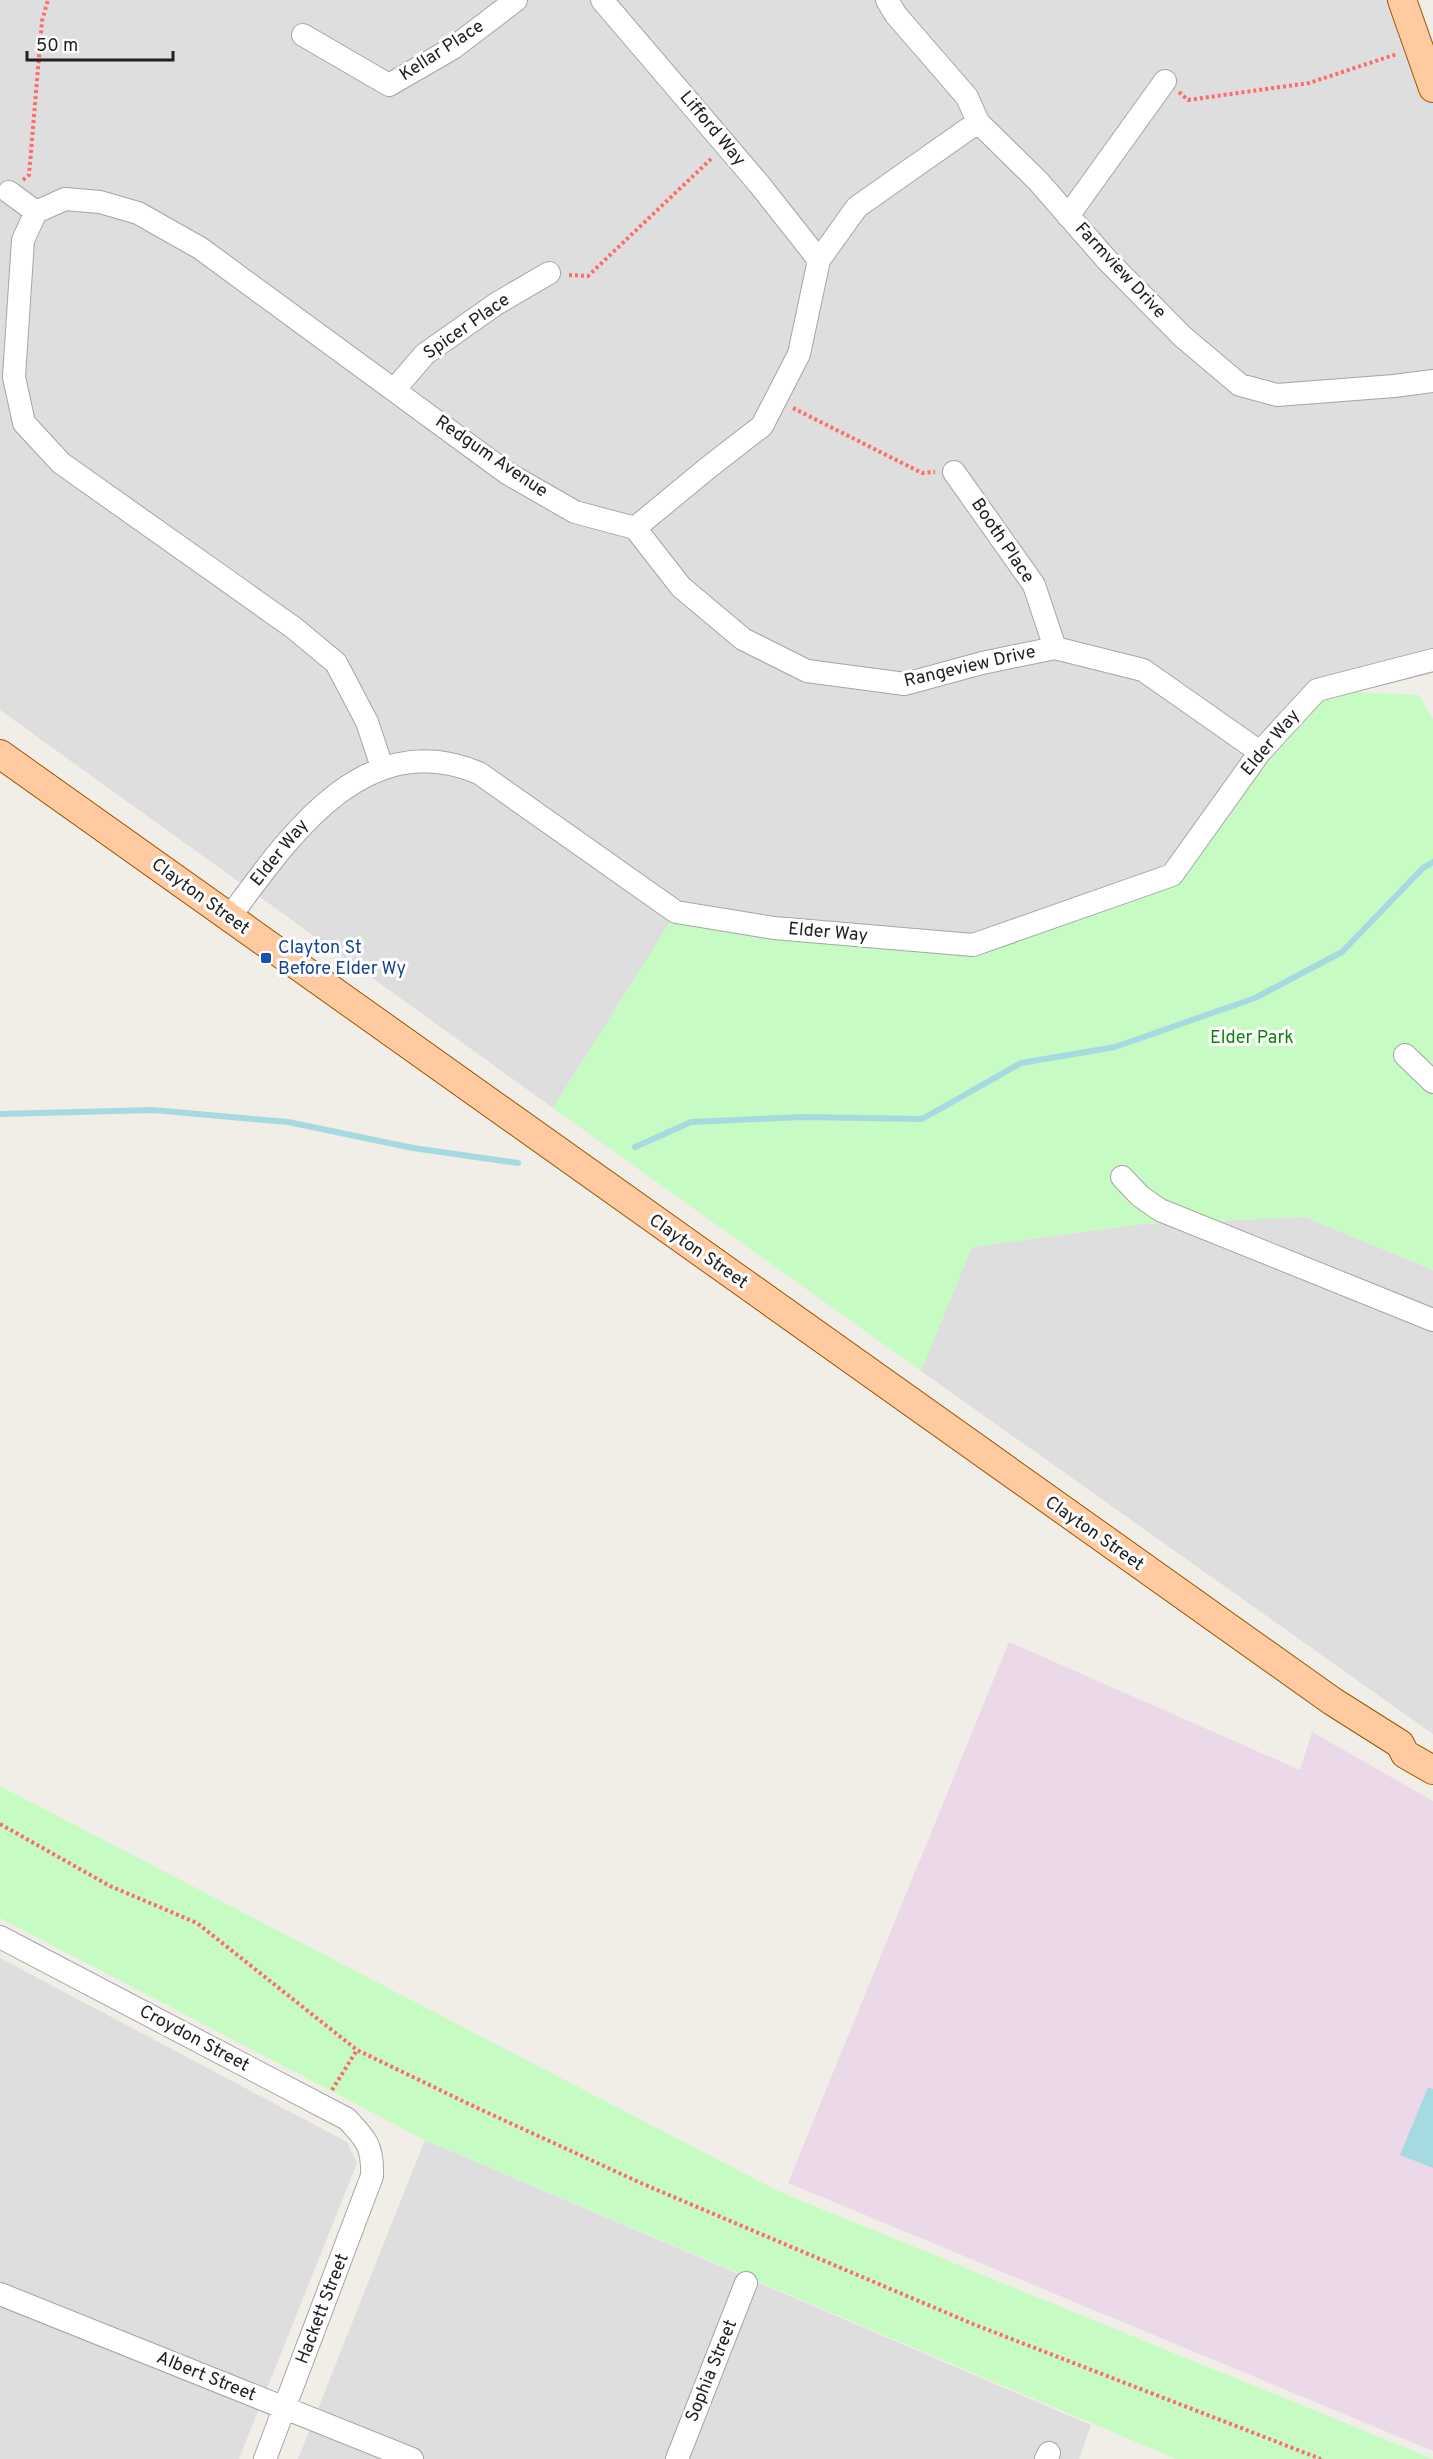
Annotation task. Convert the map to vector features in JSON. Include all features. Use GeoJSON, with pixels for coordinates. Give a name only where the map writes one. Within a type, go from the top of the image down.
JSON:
{"type":"FeatureCollection","features":[{"type":"Feature","properties":{"kind":"main road"},"geometry":{"type":"LineString","coordinates":[[1402,0],[1433,88]]}},
{"type":"Feature","properties":{"kind":"main road","name":"Clayton Street"},"geometry":{"type":"LineString","coordinates":[[0,754],[1332,1701],[1400,1744],[1405,1754],[1433,1770]]}},
{"type":"Feature","properties":{"kind":"main road","name":"Clayton Street"},"geometry":{"type":"LineString","coordinates":[[1400,1744],[1414,1744],[1433,1755]]}},
{"type":"Feature","properties":{"kind":"street","name":"Kellar Place"},"geometry":{"type":"LineString","coordinates":[[303,35],[388,85],[453,48],[516,0]]}},
{"type":"Feature","properties":{"kind":"street","name":"Lifford Way"},"geometry":{"type":"LineString","coordinates":[[602,0],[727,146],[819,260]]}},
{"type":"Feature","properties":{"kind":"street","name":"Farmview Drive"},"geometry":{"type":"LineString","coordinates":[[886,0],[896,15],[967,97],[978,122],[1038,181],[1107,260],[1183,337],[1240,385],[1277,394],[1433,381]]}},
{"type":"Feature","properties":{"kind":"street"},"geometry":{"type":"LineString","coordinates":[[1068,216],[1165,81]]}},
{"type":"Feature","properties":{"kind":"street"},"geometry":{"type":"LineString","coordinates":[[635,528],[762,426],[799,354],[819,260],[857,207],[978,122]]}},
{"type":"Feature","properties":{"kind":"street"},"geometry":{"type":"LineString","coordinates":[[9,192],[36,212],[23,240],[14,377],[24,423],[61,463],[294,628],[336,663],[367,722],[382,767]]}},
{"type":"Feature","properties":{"kind":"street","name":"Redgum Avenue"},"geometry":{"type":"LineString","coordinates":[[36,212],[64,199],[100,202],[138,213],[200,248],[507,473],[575,512],[635,528]]}},
{"type":"Feature","properties":{"kind":"street","name":"Spicer Place"},"geometry":{"type":"LineString","coordinates":[[394,390],[425,354],[496,304],[549,273]]}},
{"type":"Feature","properties":{"kind":"street","name":"Booth Place"},"geometry":{"type":"LineString","coordinates":[[954,472],[1034,585],[1055,648]]}},
{"type":"Feature","properties":{"kind":"street","name":"Rangeview Drive"},"geometry":{"type":"LineString","coordinates":[[635,528],[681,587],[743,639],[807,671],[905,684],[982,663],[1055,648],[1143,670],[1260,752]]}},
{"type":"Feature","properties":{"kind":"street","name":"Elder Way"},"geometry":{"type":"LineString","coordinates":[[229,918],[300,825],[349,786],[382,767],[412,760],[457,763],[479,773],[676,912],[774,928],[974,945],[1172,875],[1260,752],[1317,690],[1433,660]]}},
{"type":"Feature","properties":{"kind":"street"},"geometry":{"type":"LineString","coordinates":[[1405,1055],[1433,1082]]}},
{"type":"Feature","properties":{"kind":"street"},"geometry":{"type":"LineString","coordinates":[[1122,1177],[1140,1196],[1160,1210],[1433,1320]]}},
{"type":"Feature","properties":{"kind":"street","name":"Croydon Street"},"geometry":{"type":"LineString","coordinates":[[0,1937],[347,2119],[364,2136],[373,2156]]}},
{"type":"Feature","properties":{"kind":"street","name":"Hackett Street"},"geometry":{"type":"LineString","coordinates":[[265,2459],[366,2196],[372,2176],[373,2156]]}},
{"type":"Feature","properties":{"kind":"street","name":"Sophia Street"},"geometry":{"type":"LineString","coordinates":[[677,2459],[746,2283]]}},
{"type":"Feature","properties":{"kind":"street","name":"Albert Street"},"geometry":{"type":"LineString","coordinates":[[0,2294],[412,2459]]}},
{"type":"Feature","properties":{"kind":"path"},"geometry":{"type":"LineString","coordinates":[[9,192],[29,175],[42,21],[48,0]]}},
{"type":"Feature","properties":{"kind":"path"},"geometry":{"type":"LineString","coordinates":[[1165,81],[1188,100],[1310,83],[1419,47]]}},
{"type":"Feature","properties":{"kind":"path"},"geometry":{"type":"LineString","coordinates":[[549,273],[588,276],[727,146]]}},
{"type":"Feature","properties":{"kind":"path"},"geometry":{"type":"LineString","coordinates":[[776,399],[922,473],[954,472]]}},
{"type":"Feature","properties":{"kind":"path"},"geometry":{"type":"LineString","coordinates":[[0,1824],[110,1886],[197,1923],[357,2050],[601,2164],[806,2254],[985,2328],[1321,2459]]}},
{"type":"Feature","properties":{"kind":"path"},"geometry":{"type":"LineString","coordinates":[[322,2106],[357,2050]]}},
{"type":"Feature","properties":{"kind":"shaded area"},"geometry":{"type":"Polygon","coordinates":[[[0,0],[1408,0],[1433,78],[1433,668],[1324,700],[1181,888],[959,963],[666,931],[553,1108],[0,710],[0,0]]]}},
{"type":"Feature","properties":{"kind":"shaded area"},"geometry":{"type":"Polygon","coordinates":[[[1305,1217],[1433,1270],[1433,1734],[921,1371],[971,1247],[1142,1224],[1305,1217]]]}},
{"type":"Feature","properties":{"kind":"shaded area"},"geometry":{"type":"Polygon","coordinates":[[[1009,1642],[1300,1770],[1312,1732],[1433,1801],[1433,2451],[788,2183],[1009,1642]]]}},
{"type":"Feature","properties":{"kind":"shaded area"},"geometry":{"type":"Polygon","coordinates":[[[0,1958],[347,2142],[357,2163],[239,2459],[0,2459],[0,1958]]]}},
{"type":"Feature","properties":{"kind":"shaded area"},"geometry":{"type":"Polygon","coordinates":[[[425,2140],[1091,2425],[1079,2459],[298,2459],[425,2140]]]}},
{"type":"Feature","properties":{"kind":"green space","name":"Elder Park"},"geometry":{"type":"Polygon","coordinates":[[[1317,690],[1419,695],[1433,719],[1433,1270],[1305,1217],[1142,1224],[972,1247],[921,1371],[553,1108],[676,912],[974,945],[1172,875],[1317,690]]]}},
{"type":"Feature","properties":{"kind":"green space"},"geometry":{"type":"Polygon","coordinates":[[[0,1786],[780,2192],[1433,2459],[1176,2459],[425,2140],[0,1918],[0,1786]]]}},
{"type":"Feature","properties":{"kind":"water"},"geometry":{"type":"Polygon","coordinates":[[[1428,2087],[1433,2089],[1433,2168],[1400,2155],[1428,2087]]]}},
{"type":"Feature","properties":{"kind":"waterway"},"geometry":{"type":"LineString","coordinates":[[635,1147],[691,1122],[803,1117],[922,1119],[1021,1063],[1115,1047],[1255,998],[1342,952],[1423,868],[1433,862]]}},
{"type":"Feature","properties":{"kind":"waterway"},"geometry":{"type":"LineString","coordinates":[[0,1114],[153,1110],[288,1122],[413,1148],[518,1163]]}},
{"type":"Feature","properties":{"kind":"place","name":"Clayton St Before Elder Wy"},"geometry":{"type":"Point","coordinates":[266,958]}}]}
